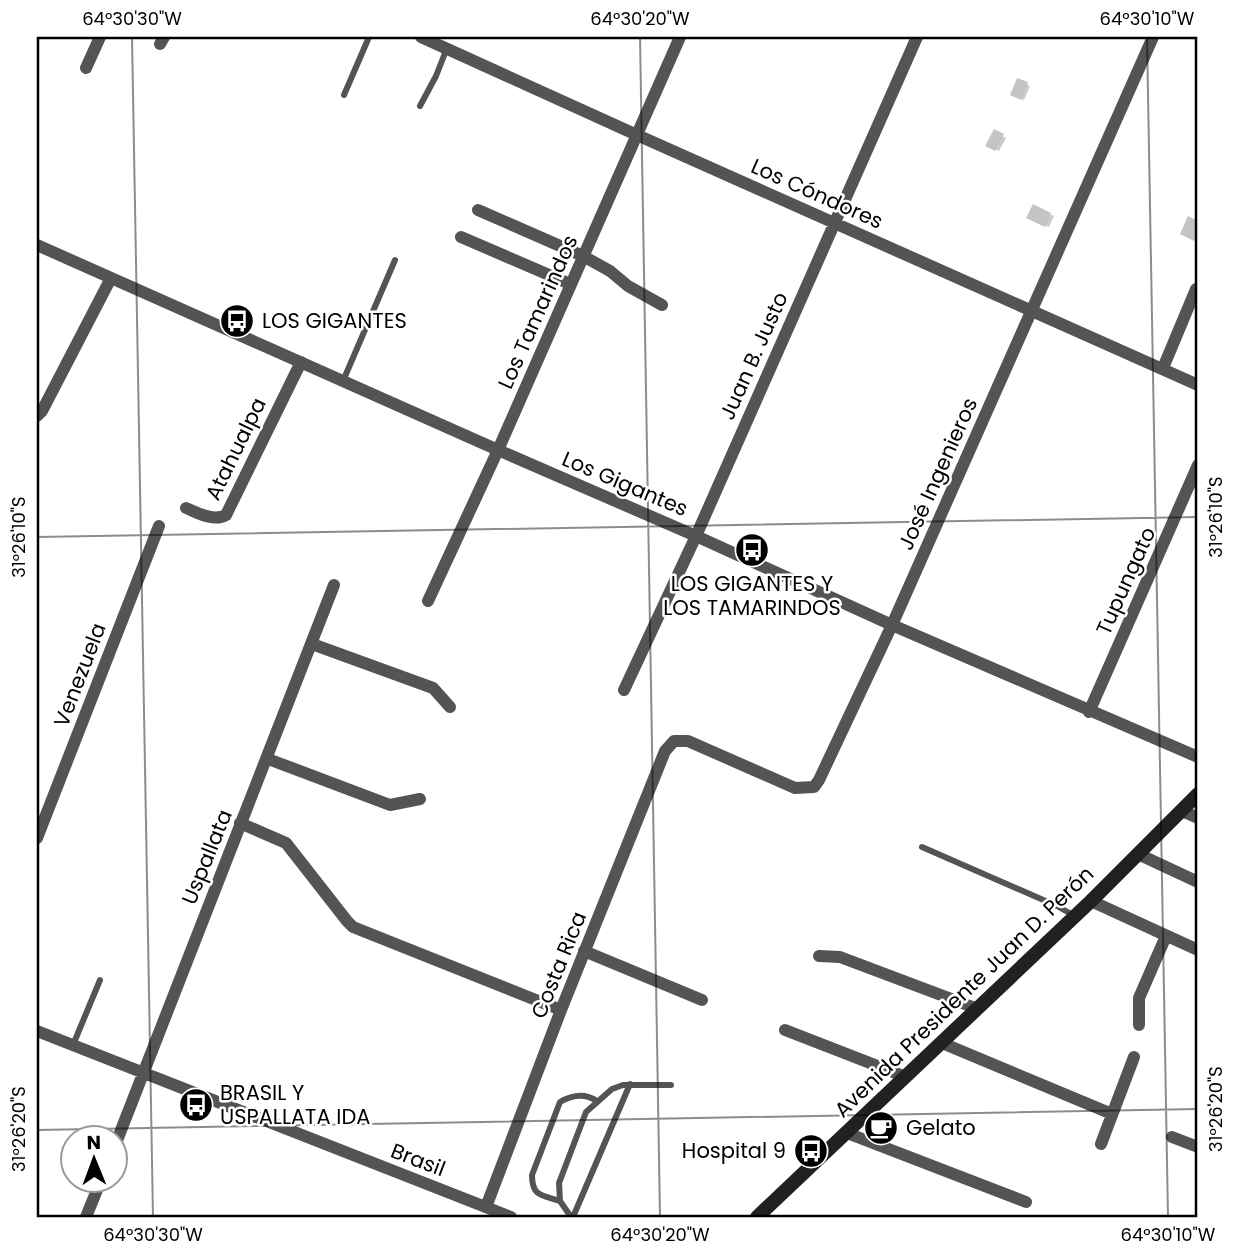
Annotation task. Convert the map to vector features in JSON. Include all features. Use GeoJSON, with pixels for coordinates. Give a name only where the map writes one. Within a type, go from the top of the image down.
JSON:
{"type":"FeatureCollection","features":[{"type":"Feature","properties":{"kind":"main road","name":"Avenida Presidente Juan D. Perón"},"geometry":{"type":"LineString","coordinates":[[757,1217],[1091,901],[1198,794]]}},
{"type":"Feature","properties":{"kind":"street"},"geometry":{"type":"LineString","coordinates":[[86,68],[100,37]]}},
{"type":"Feature","properties":{"kind":"street","name":"Los Cóndores"},"geometry":{"type":"LineString","coordinates":[[421,37],[443,43],[637,135],[1198,385]]}},
{"type":"Feature","properties":{"kind":"street","name":"Los Tamarindos"},"geometry":{"type":"LineString","coordinates":[[428,601],[498,450],[680,37]]}},
{"type":"Feature","properties":{"kind":"street","name":"Juan B. Justo"},"geometry":{"type":"LineString","coordinates":[[624,690],[696,536],[917,37]]}},
{"type":"Feature","properties":{"kind":"street","name":"José Ingenieros"},"geometry":{"type":"LineString","coordinates":[[674,741],[688,741],[795,788],[814,787],[892,625],[1153,37]]}},
{"type":"Feature","properties":{"kind":"street"},"geometry":{"type":"LineString","coordinates":[[478,210],[583,256],[662,305]]}},
{"type":"Feature","properties":{"kind":"street"},"geometry":{"type":"LineString","coordinates":[[460,237],[570,284]]}},
{"type":"Feature","properties":{"kind":"street","name":"Los Gigantes"},"geometry":{"type":"LineString","coordinates":[[37,245],[1089,712],[1198,757]]}},
{"type":"Feature","properties":{"kind":"street"},"geometry":{"type":"LineString","coordinates":[[37,416],[111,278]]}},
{"type":"Feature","properties":{"kind":"street"},"geometry":{"type":"LineString","coordinates":[[1163,368],[1196,289]]}},
{"type":"Feature","properties":{"kind":"street","name":"Atahualpa"},"geometry":{"type":"LineString","coordinates":[[186,508],[213,518],[226,515],[301,362]]}},
{"type":"Feature","properties":{"kind":"street","name":"Tupungato"},"geometry":{"type":"LineString","coordinates":[[1089,712],[1198,466]]}},
{"type":"Feature","properties":{"kind":"street","name":"Venezuela"},"geometry":{"type":"LineString","coordinates":[[37,838],[159,526]]}},
{"type":"Feature","properties":{"kind":"street","name":"Uspallata"},"geometry":{"type":"LineString","coordinates":[[123,1124],[334,585]]}},
{"type":"Feature","properties":{"kind":"street"},"geometry":{"type":"LineString","coordinates":[[312,644],[433,688],[450,707]]}},
{"type":"Feature","properties":{"kind":"street","name":"Costa Rica"},"geometry":{"type":"LineString","coordinates":[[486,1207],[584,951],[665,751],[674,741]]}},
{"type":"Feature","properties":{"kind":"street"},"geometry":{"type":"LineString","coordinates":[[268,759],[390,804],[419,799]]}},
{"type":"Feature","properties":{"kind":"street"},"geometry":{"type":"LineString","coordinates":[[1182,811],[1198,818]]}},
{"type":"Feature","properties":{"kind":"street"},"geometry":{"type":"LineString","coordinates":[[240,823],[286,843],[353,927],[561,1010]]}},
{"type":"Feature","properties":{"kind":"street"},"geometry":{"type":"LineString","coordinates":[[1138,854],[1198,881]]}},
{"type":"Feature","properties":{"kind":"street"},"geometry":{"type":"LineString","coordinates":[[1091,901],[1198,950]]}},
{"type":"Feature","properties":{"kind":"street"},"geometry":{"type":"LineString","coordinates":[[1139,1025],[1139,998],[1166,936]]}},
{"type":"Feature","properties":{"kind":"street"},"geometry":{"type":"LineString","coordinates":[[584,951],[702,1000]]}},
{"type":"Feature","properties":{"kind":"street"},"geometry":{"type":"LineString","coordinates":[[819,956],[840,957],[978,1009]]}},
{"type":"Feature","properties":{"kind":"street"},"geometry":{"type":"LineString","coordinates":[[785,1030],[906,1077]]}},
{"type":"Feature","properties":{"kind":"street","name":"Brasil"},"geometry":{"type":"LineString","coordinates":[[37,1031],[511,1217]]}},
{"type":"Feature","properties":{"kind":"street"},"geometry":{"type":"LineString","coordinates":[[942,1043],[1112,1114]]}},
{"type":"Feature","properties":{"kind":"street"},"geometry":{"type":"LineString","coordinates":[[1101,1144],[1134,1057]]}},
{"type":"Feature","properties":{"kind":"street"},"geometry":{"type":"LineString","coordinates":[[847,1133],[1026,1202]]}},
{"type":"Feature","properties":{"kind":"street"},"geometry":{"type":"LineString","coordinates":[[1172,1137],[1198,1147]]}},
{"type":"Feature","properties":{"kind":"street"},"geometry":{"type":"LineString","coordinates":[[86,1217],[96,1194]]}},
{"type":"Feature","properties":{"kind":"lane"},"geometry":{"type":"LineString","coordinates":[[344,95],[369,37]]}},
{"type":"Feature","properties":{"kind":"lane"},"geometry":{"type":"LineString","coordinates":[[420,106],[436,76],[443,43]]}},
{"type":"Feature","properties":{"kind":"lane"},"geometry":{"type":"LineString","coordinates":[[343,381],[395,260]]}},
{"type":"Feature","properties":{"kind":"lane"},"geometry":{"type":"LineString","coordinates":[[922,847],[1075,916]]}},
{"type":"Feature","properties":{"kind":"lane"},"geometry":{"type":"LineString","coordinates":[[73,1045],[100,980]]}},
{"type":"Feature","properties":{"kind":"lane"},"geometry":{"type":"LineString","coordinates":[[572,1217],[629,1084]]}},
{"type":"Feature","properties":{"kind":"lane"},"geometry":{"type":"LineString","coordinates":[[572,1217],[561,1201],[559,1183],[586,1112],[612,1089],[629,1084],[671,1085]]}},
{"type":"Feature","properties":{"kind":"lane"},"geometry":{"type":"LineString","coordinates":[[561,1201],[536,1192],[532,1187],[532,1175],[560,1102],[579,1095],[597,1101]]}},
{"type":"Feature","properties":{"kind":"building"},"geometry":{"type":"Polygon","coordinates":[[[1017,78],[1028,82],[1021,100],[1010,95],[1017,78]]]}},
{"type":"Feature","properties":{"kind":"building"},"geometry":{"type":"Polygon","coordinates":[[[994,129],[1004,134],[995,151],[985,146],[994,129]]]}},
{"type":"Feature","properties":{"kind":"building"},"geometry":{"type":"Polygon","coordinates":[[[1033,204],[1051,213],[1045,227],[1026,218],[1033,204]]]}},
{"type":"Feature","properties":{"kind":"building"},"geometry":{"type":"Polygon","coordinates":[[[1188,216],[1198,221],[1194,241],[1180,234],[1188,216]]]}},
{"type":"Feature","properties":{"kind":"place","name":"LOS GIGANTES"},"geometry":{"type":"Point","coordinates":[237,321]}},
{"type":"Feature","properties":{"kind":"place","name":"LOS GIGANTES Y LOS TAMARINDOS"},"geometry":{"type":"Point","coordinates":[752,550]}},
{"type":"Feature","properties":{"kind":"place","name":"BRASIL Y USPALLATA IDA"},"geometry":{"type":"Point","coordinates":[196,1105]}},
{"type":"Feature","properties":{"kind":"place","name":"Gelato"},"geometry":{"type":"Point","coordinates":[881,1128]}},
{"type":"Feature","properties":{"kind":"place","name":"Hospital 9"},"geometry":{"type":"Point","coordinates":[811,1151]}}]}
